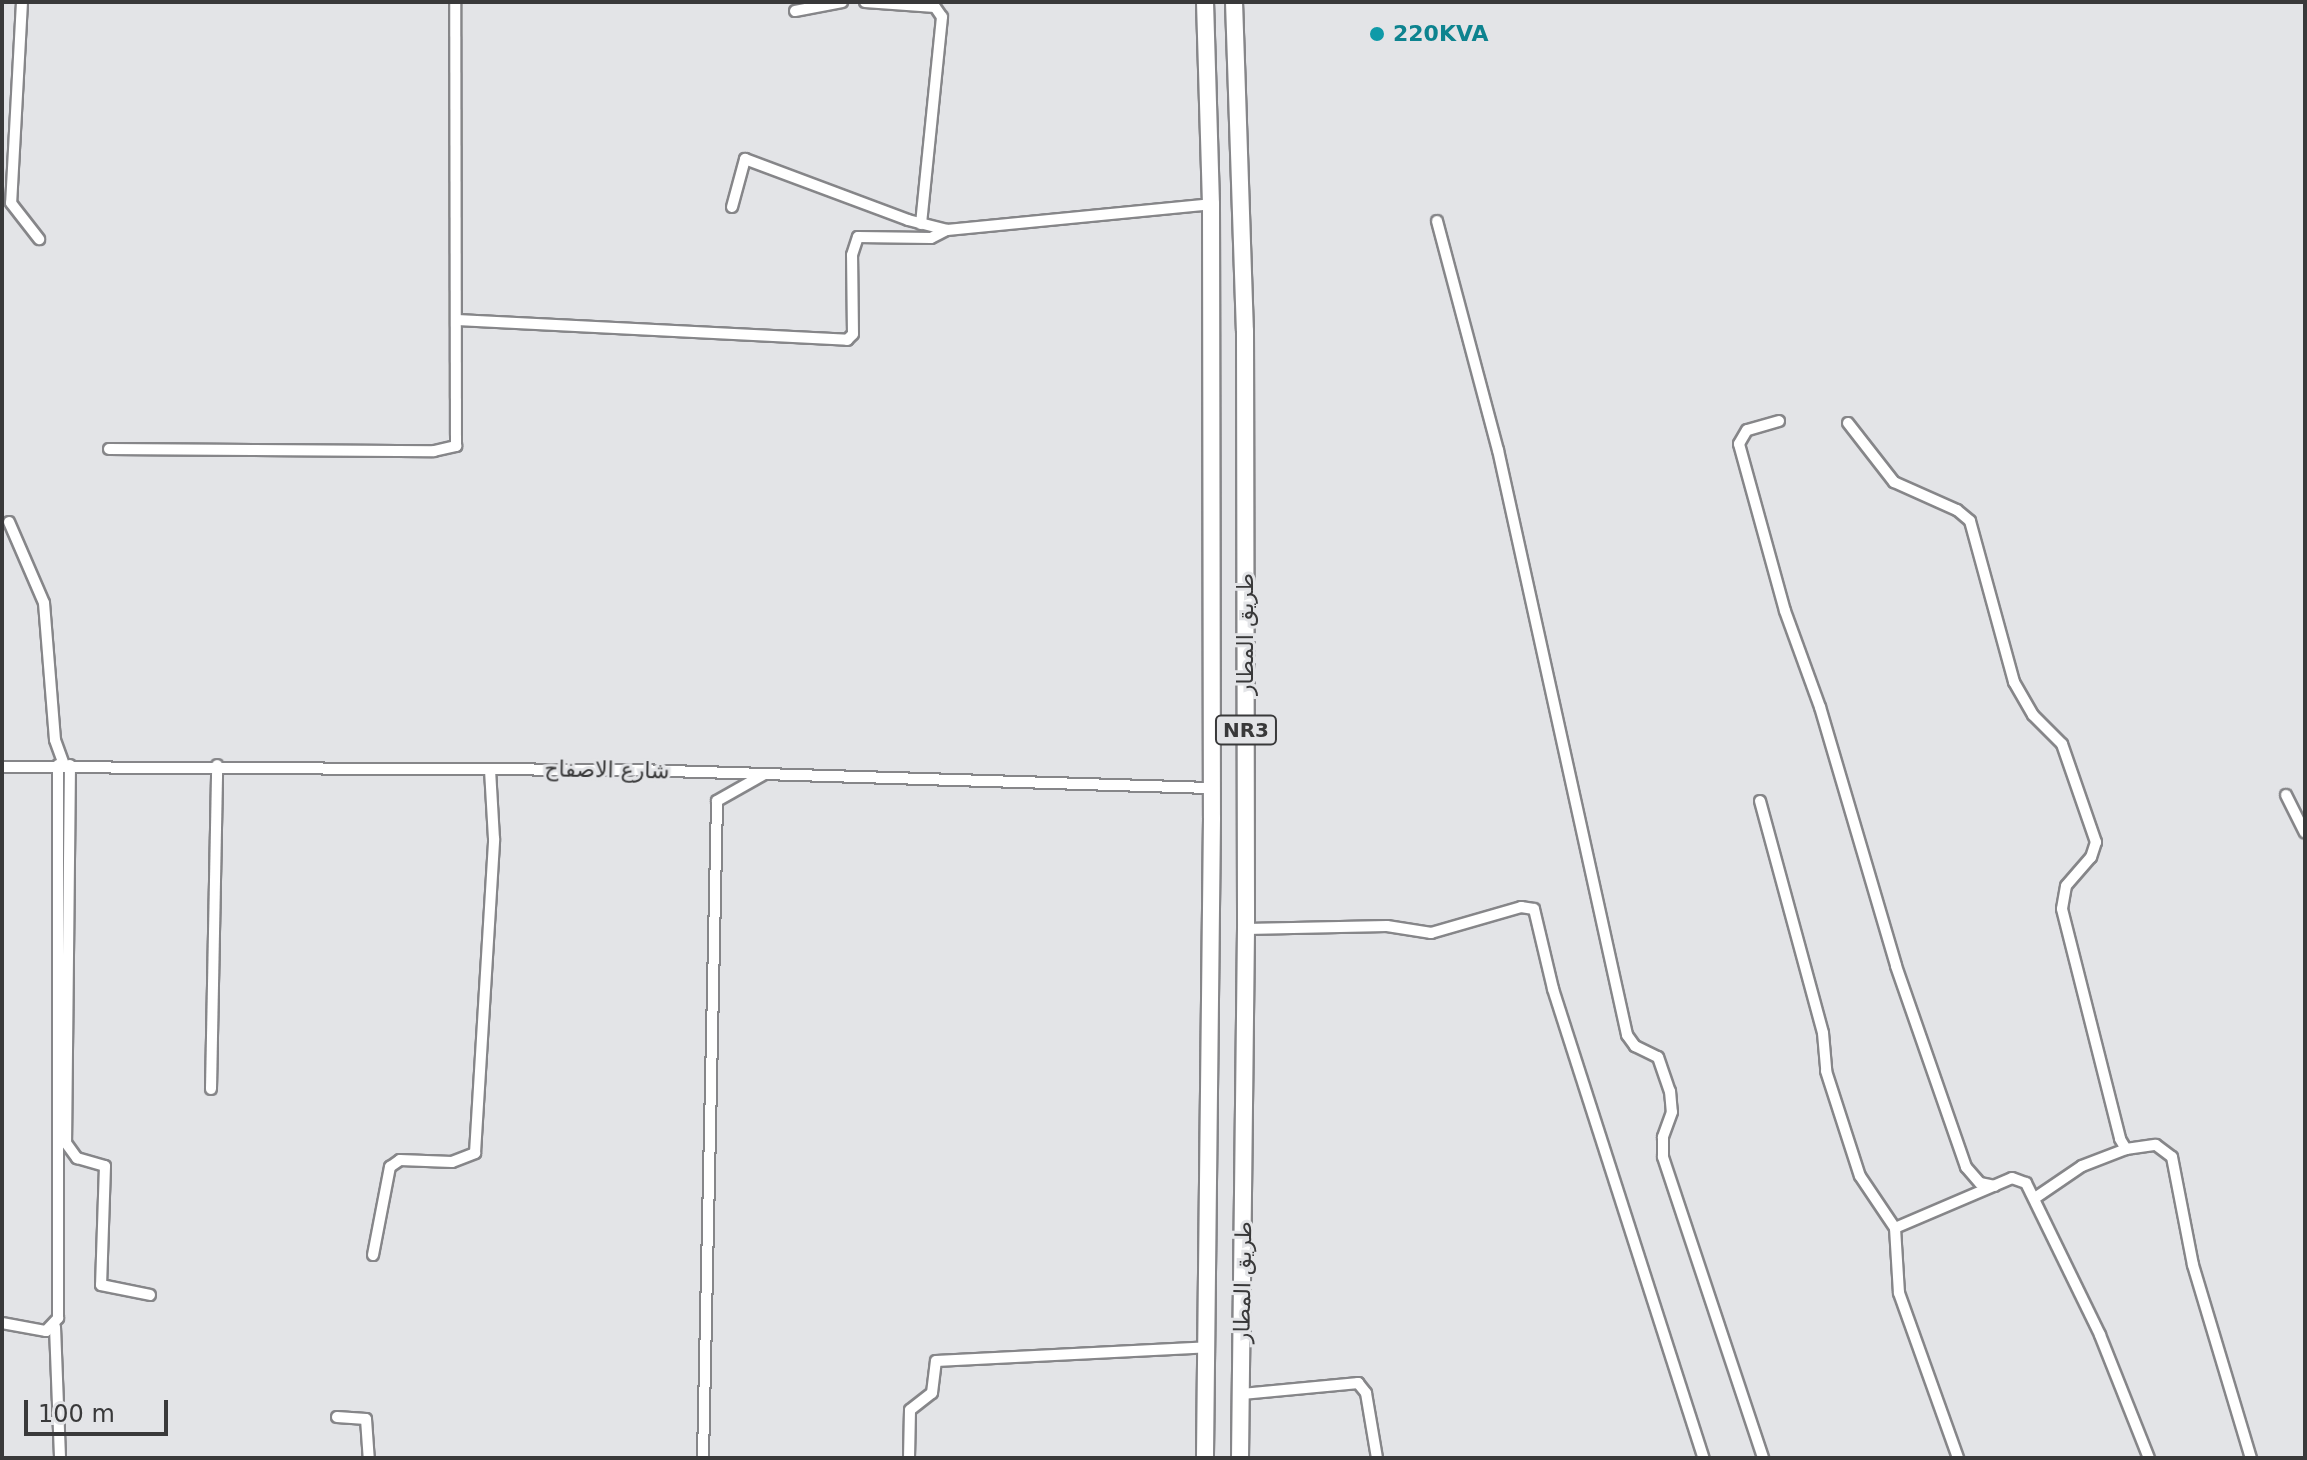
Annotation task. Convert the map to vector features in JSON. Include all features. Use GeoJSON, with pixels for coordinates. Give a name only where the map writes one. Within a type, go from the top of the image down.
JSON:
{"type":"FeatureCollection","features":[{"type":"Feature","properties":{"kind":"highway","name":"طريق المطار"},"geometry":{"type":"LineString","coordinates":[[1205,2],[1211,204],[1211,788],[1205,1458]]}},
{"type":"Feature","properties":{"kind":"highway","name":"طريق المطار"},"geometry":{"type":"LineString","coordinates":[[1234,2],[1245,331],[1246,929],[1240,1458]]}},
{"type":"Feature","properties":{"kind":"street"},"geometry":{"type":"LineString","coordinates":[[22,2],[11,203],[39,239]]}},
{"type":"Feature","properties":{"kind":"street"},"geometry":{"type":"LineString","coordinates":[[109,449],[450,450],[457,443],[455,2]]}},
{"type":"Feature","properties":{"kind":"street"},"geometry":{"type":"LineString","coordinates":[[795,11],[842,2]]}},
{"type":"Feature","properties":{"kind":"street"},"geometry":{"type":"LineString","coordinates":[[865,2],[935,7],[942,17],[921,224]]}},
{"type":"Feature","properties":{"kind":"street"},"geometry":{"type":"LineString","coordinates":[[732,207],[745,159],[921,224],[947,230],[1211,204]]}},
{"type":"Feature","properties":{"kind":"street"},"geometry":{"type":"LineString","coordinates":[[1437,221],[1498,450],[1627,1035],[1635,1046],[1658,1057],[1670,1091],[1672,1112],[1663,1157],[1763,1458]]}},
{"type":"Feature","properties":{"kind":"street"},"geometry":{"type":"LineString","coordinates":[[457,320],[847,340],[853,334],[852,255],[858,237],[931,238],[947,230]]}},
{"type":"Feature","properties":{"kind":"street"},"geometry":{"type":"LineString","coordinates":[[1779,421],[1747,430],[1739,444],[1785,611],[1820,707],[1896,966],[1966,1167],[1980,1183],[1995,1186]]}},
{"type":"Feature","properties":{"kind":"street"},"geometry":{"type":"LineString","coordinates":[[1848,423],[1894,482],[1957,510],[1970,521],[2018,690],[2033,715],[2062,744],[2096,842],[2091,857],[2066,886],[2062,909],[2126,1149]]}},
{"type":"Feature","properties":{"kind":"street"},"geometry":{"type":"LineString","coordinates":[[9,522],[41,592],[56,744],[64,765],[66,1143],[77,1158],[105,1166],[101,1285],[150,1295]]}},
{"type":"Feature","properties":{"kind":"street"},"geometry":{"type":"LineString","coordinates":[[60,1458],[55,1327],[64,765]]}},
{"type":"Feature","properties":{"kind":"street"},"geometry":{"type":"LineString","coordinates":[[211,1089],[217,765]]}},
{"type":"Feature","properties":{"kind":"street","name":"شارع الاصفاح"},"geometry":{"type":"LineString","coordinates":[[2,767],[217,765],[490,769],[1211,788]]}},
{"type":"Feature","properties":{"kind":"street"},"geometry":{"type":"LineString","coordinates":[[373,1255],[390,1167],[400,1160],[452,1162],[475,1153],[494,839],[490,769]]}},
{"type":"Feature","properties":{"kind":"street"},"geometry":{"type":"LineString","coordinates":[[703,1458],[717,801],[765,774]]}},
{"type":"Feature","properties":{"kind":"street"},"geometry":{"type":"LineString","coordinates":[[2286,795],[2305,833]]}},
{"type":"Feature","properties":{"kind":"street"},"geometry":{"type":"LineString","coordinates":[[1760,801],[1823,1033],[1826,1071],[1860,1176],[1895,1228],[1899,1293],[1958,1458]]}},
{"type":"Feature","properties":{"kind":"street"},"geometry":{"type":"LineString","coordinates":[[1246,929],[1387,926],[1431,933],[1521,907],[1534,909],[1553,989],[1704,1458]]}},
{"type":"Feature","properties":{"kind":"street"},"geometry":{"type":"LineString","coordinates":[[2035,1198],[2082,1166],[2126,1149],[2156,1145],[2172,1157],[2193,1265],[2251,1458]]}},
{"type":"Feature","properties":{"kind":"street"},"geometry":{"type":"LineString","coordinates":[[1895,1228],[1995,1186],[2022,1180],[2035,1198],[2100,1335],[2149,1458]]}},
{"type":"Feature","properties":{"kind":"street"},"geometry":{"type":"LineString","coordinates":[[2,1323],[43,1331],[55,1327]]}},
{"type":"Feature","properties":{"kind":"street"},"geometry":{"type":"LineString","coordinates":[[909,1458],[910,1410],[932,1393],[936,1361],[1208,1347]]}},
{"type":"Feature","properties":{"kind":"street"},"geometry":{"type":"LineString","coordinates":[[1242,1394],[1358,1383],[1366,1393],[1377,1458]]}},
{"type":"Feature","properties":{"kind":"street"},"geometry":{"type":"LineString","coordinates":[[337,1417],[366,1419],[369,1458]]}},
{"type":"Feature","properties":{"kind":"place","name":"220KVA"},"geometry":{"type":"Point","coordinates":[1377,34]}}]}
